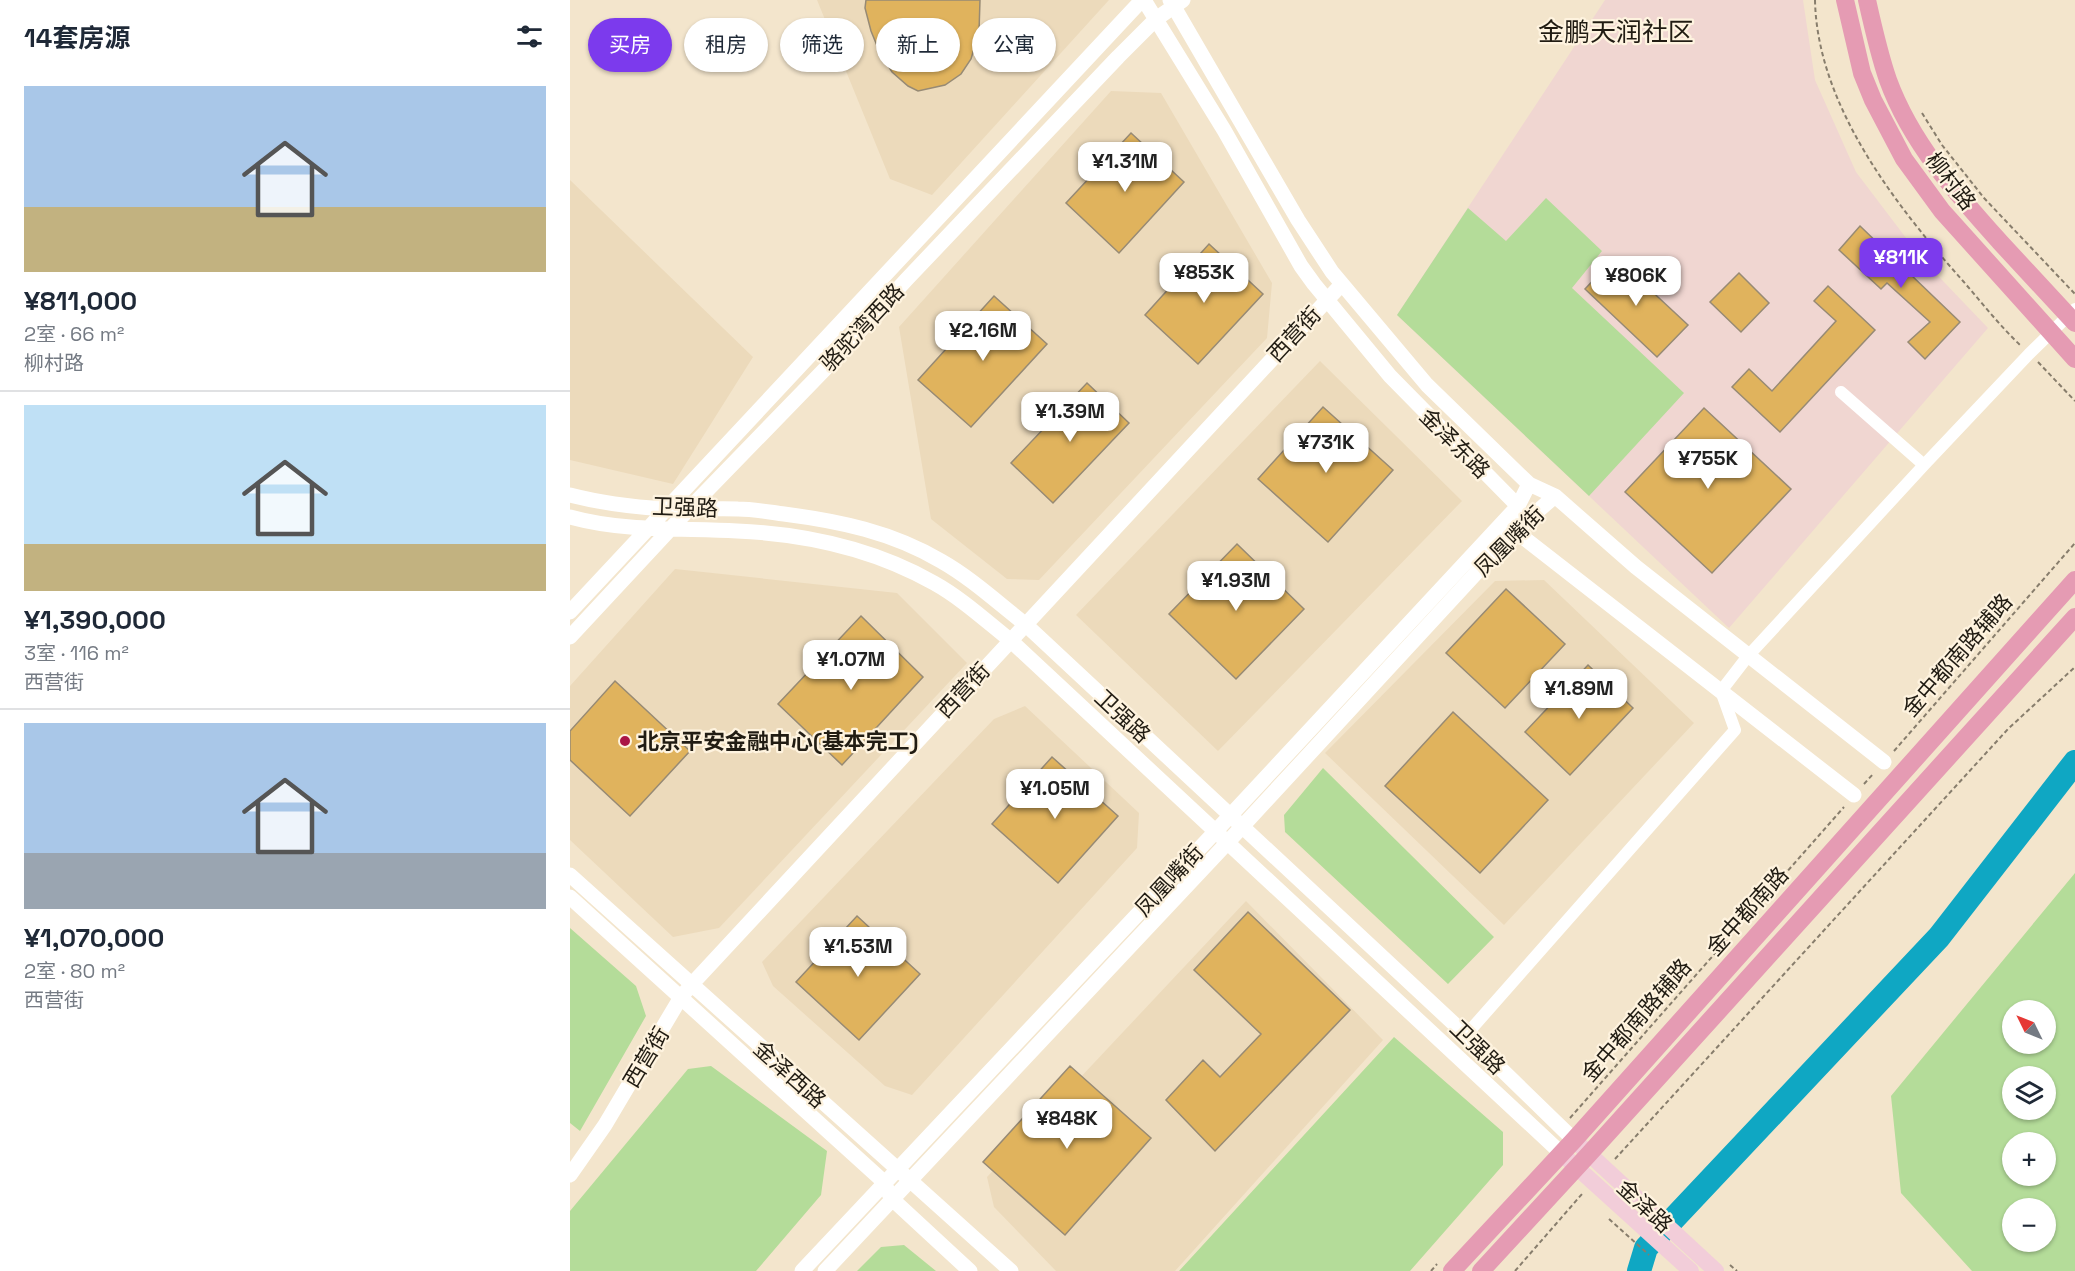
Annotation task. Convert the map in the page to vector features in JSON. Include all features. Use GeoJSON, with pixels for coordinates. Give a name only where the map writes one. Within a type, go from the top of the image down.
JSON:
{"type":"FeatureCollection","features":[{"type":"Feature","properties":{"kind":"main road","name":"柳村路"},"geometry":{"type":"LineString","coordinates":[[1845,0],[1862,73],[1872,100],[1904,159],[1942,211],[2075,359]]}},
{"type":"Feature","properties":{"kind":"main road","name":"柳村路"},"geometry":{"type":"LineString","coordinates":[[1867,0],[1874,36],[1889,81],[1902,111],[1927,153],[1969,208],[2072,316]]}},
{"type":"Feature","properties":{"kind":"main road","name":"金中都南路"},"geometry":{"type":"LineString","coordinates":[[1445,1267],[1562,1154],[1568,1134],[2075,580]]}},
{"type":"Feature","properties":{"kind":"main road","name":"金中都南路"},"geometry":{"type":"LineString","coordinates":[[1481,1271],[1577,1168],[2075,617]]}},
{"type":"Feature","properties":{"kind":"main road","name":"金泽路"},"geometry":{"type":"LineString","coordinates":[[1568,1134],[1639,1200],[1695,1267]]}},
{"type":"Feature","properties":{"kind":"main road","name":"金泽路"},"geometry":{"type":"LineString","coordinates":[[1562,1154],[1593,1183],[1621,1219],[1695,1267],[1716,1271]]}},
{"type":"Feature","properties":{"kind":"street","name":"金泽东路"},"geometry":{"type":"LineString","coordinates":[[1143,0],[1224,130],[1301,266],[1326,299],[1417,404],[1518,506]]}},
{"type":"Feature","properties":{"kind":"street","name":"骆驼湾西路"},"geometry":{"type":"LineString","coordinates":[[570,612],[1143,0]]}},
{"type":"Feature","properties":{"kind":"street","name":"金泽东路"},"geometry":{"type":"LineString","coordinates":[[1175,2],[1187,33],[1298,220],[1341,285],[1427,385],[1529,484],[1555,496],[1636,567],[1884,762]]}},
{"type":"Feature","properties":{"kind":"street","name":"骆驼湾西路"},"geometry":{"type":"LineString","coordinates":[[570,637],[690,508],[1156,19],[1175,2]]}},
{"type":"Feature","properties":{"kind":"street","name":"西营街"},"geometry":{"type":"LineString","coordinates":[[570,1175],[605,1125],[681,997],[692,984],[1341,285]]}},
{"type":"Feature","properties":{"kind":"street"},"geometry":{"type":"LineString","coordinates":[[1721,691],[1748,656],[1924,465],[2050,332],[2072,316]]}},
{"type":"Feature","properties":{"kind":"street"},"geometry":{"type":"LineString","coordinates":[[1841,392],[1924,465]]}},
{"type":"Feature","properties":{"kind":"street","name":"凤凰嘴街"},"geometry":{"type":"LineString","coordinates":[[802,1271],[1518,506],[1529,484]]}},
{"type":"Feature","properties":{"kind":"street","name":"卫强路"},"geometry":{"type":"LineString","coordinates":[[570,495],[593,501],[666,509],[741,509],[823,519],[851,524],[942,561],[1025,624],[1466,1035],[1568,1134]]}},
{"type":"Feature","properties":{"kind":"street","name":"凤凰嘴街"},"geometry":{"type":"LineString","coordinates":[[825,1271],[891,1198],[1242,827],[1515,531],[1555,496]]}},
{"type":"Feature","properties":{"kind":"street"},"geometry":{"type":"LineString","coordinates":[[1518,506],[1515,531],[1854,795]]}},
{"type":"Feature","properties":{"kind":"street","name":"卫强路"},"geometry":{"type":"LineString","coordinates":[[570,517],[584,521],[671,529],[761,532],[827,542],[883,560],[935,583],[1010,640],[1562,1154]]}},
{"type":"Feature","properties":{"kind":"street"},"geometry":{"type":"LineString","coordinates":[[1466,1035],[1735,730],[1721,691]]}},
{"type":"Feature","properties":{"kind":"street","name":"金泽西路"},"geometry":{"type":"LineString","coordinates":[[570,875],[1011,1271]]}},
{"type":"Feature","properties":{"kind":"street","name":"金泽西路"},"geometry":{"type":"LineString","coordinates":[[570,897],[884,1182],[891,1198],[970,1271]]}},
{"type":"Feature","properties":{"kind":"path"},"geometry":{"type":"LineString","coordinates":[[1815,0],[1823,55],[1833,86],[1886,189],[1928,243],[2010,335],[2075,401]]}},
{"type":"Feature","properties":{"kind":"path"},"geometry":{"type":"LineString","coordinates":[[1918,107],[1942,145],[1984,198],[2075,294]]}},
{"type":"Feature","properties":{"kind":"path","name":"金中都南路辅路"},"geometry":{"type":"LineString","coordinates":[[1568,1134],[1854,795],[2075,543]]}},
{"type":"Feature","properties":{"kind":"path"},"geometry":{"type":"LineString","coordinates":[[1606,1169],[2008,729],[2075,667]]}},
{"type":"Feature","properties":{"kind":"path"},"geometry":{"type":"LineString","coordinates":[[1515,1271],[1593,1183]]}},
{"type":"Feature","properties":{"kind":"path","name":"金泽路"},"geometry":{"type":"LineString","coordinates":[[1621,1219],[1649,1256]]}},
{"type":"Feature","properties":{"kind":"path"},"geometry":{"type":"LineString","coordinates":[[1431,1271],[1445,1267]]}},
{"type":"Feature","properties":{"kind":"shaded area"},"geometry":{"type":"Polygon","coordinates":[[[817,0],[1109,0],[1056,58],[1056,18],[972,18],[972,72],[1044,72],[932,195],[890,179],[846,72],[864,72],[864,18],[824,18],[817,0]]]}},
{"type":"Feature","properties":{"kind":"shaded area"},"geometry":{"type":"Polygon","coordinates":[[[1605,0],[1803,0],[1815,80],[1856,172],[1922,259],[1988,328],[1729,628],[1397,315],[1605,0]]]}},
{"type":"Feature","properties":{"kind":"shaded area"},"geometry":{"type":"Polygon","coordinates":[[[1111,91],[1161,93],[1272,283],[1267,338],[1039,580],[1007,579],[931,519],[899,327],[1111,91]]]}},
{"type":"Feature","properties":{"kind":"shaded area"},"geometry":{"type":"Polygon","coordinates":[[[570,180],[753,357],[673,484],[570,460],[570,180]]]}},
{"type":"Feature","properties":{"kind":"shaded area"},"geometry":{"type":"Polygon","coordinates":[[[1320,361],[1462,501],[1218,751],[1076,615],[1320,361]]]}},
{"type":"Feature","properties":{"kind":"shaded area"},"geometry":{"type":"Polygon","coordinates":[[[675,569],[897,593],[967,663],[719,928],[673,937],[570,840],[570,686],[675,569]]]}},
{"type":"Feature","properties":{"kind":"shaded area"},"geometry":{"type":"Polygon","coordinates":[[[1544,580],[1694,723],[1504,925],[1325,753],[1495,581],[1544,580]]]}},
{"type":"Feature","properties":{"kind":"shaded area"},"geometry":{"type":"Polygon","coordinates":[[[1025,706],[1139,813],[1137,848],[912,1095],[885,1086],[773,986],[762,962],[994,719],[1025,706]]]}},
{"type":"Feature","properties":{"kind":"shaded area"},"geometry":{"type":"Polygon","coordinates":[[[1246,901],[1383,1040],[1175,1271],[1056,1271],[994,1207],[987,1177],[1246,901]]]}},
{"type":"Feature","properties":{"kind":"green space"},"geometry":{"type":"Polygon","coordinates":[[[1546,198],[1602,251],[1572,288],[1684,393],[1589,496],[1397,315],[1468,208],[1506,241],[1546,198]]]}},
{"type":"Feature","properties":{"kind":"green space"},"geometry":{"type":"Polygon","coordinates":[[[1323,768],[1494,937],[1448,984],[1285,832],[1284,815],[1323,768]]]}},
{"type":"Feature","properties":{"kind":"green space"},"geometry":{"type":"Polygon","coordinates":[[[2075,873],[2075,1271],[1972,1271],[1901,1193],[1891,1096],[2075,873]]]}},
{"type":"Feature","properties":{"kind":"green space"},"geometry":{"type":"Polygon","coordinates":[[[570,928],[636,986],[646,1016],[580,1131],[570,1123],[570,928]]]}},
{"type":"Feature","properties":{"kind":"green space"},"geometry":{"type":"Polygon","coordinates":[[[1394,1037],[1503,1132],[1503,1165],[1410,1271],[1179,1271],[1394,1037]]]}},
{"type":"Feature","properties":{"kind":"green space"},"geometry":{"type":"Polygon","coordinates":[[[711,1066],[827,1151],[821,1195],[756,1271],[570,1271],[570,1211],[688,1069],[711,1066]]]}},
{"type":"Feature","properties":{"kind":"green space"},"geometry":{"type":"Polygon","coordinates":[[[904,1245],[936,1271],[857,1271],[881,1247],[904,1245]]]}},
{"type":"Feature","properties":{"kind":"building"},"geometry":{"type":"Polygon","coordinates":[[[866,0],[980,0],[979,18],[972,18],[971,59],[961,74],[945,85],[918,91],[908,86],[892,72],[960,72],[960,18],[876,18],[876,43],[865,8],[866,0]]]}},
{"type":"Feature","properties":{"kind":"building"},"geometry":{"type":"Polygon","coordinates":[[[1131,133],[1184,182],[1119,253],[1066,203],[1131,133]]]}},
{"type":"Feature","properties":{"kind":"building"},"geometry":{"type":"Polygon","coordinates":[[[1860,226],[1960,322],[1925,359],[1908,342],[1930,322],[1887,283],[1881,289],[1839,250],[1860,226]]]}},
{"type":"Feature","properties":{"kind":"building"},"geometry":{"type":"Polygon","coordinates":[[[1209,244],[1263,294],[1198,364],[1145,315],[1209,244]]]}},
{"type":"Feature","properties":{"kind":"building"},"geometry":{"type":"Polygon","coordinates":[[[1615,257],[1688,325],[1657,357],[1585,289],[1615,257]]]}},
{"type":"Feature","properties":{"kind":"building"},"geometry":{"type":"Polygon","coordinates":[[[1739,273],[1769,303],[1741,332],[1710,302],[1739,273]]]}},
{"type":"Feature","properties":{"kind":"building"},"geometry":{"type":"Polygon","coordinates":[[[1828,286],[1875,330],[1780,432],[1732,387],[1749,369],[1772,391],[1836,321],[1814,301],[1828,286]]]}},
{"type":"Feature","properties":{"kind":"building"},"geometry":{"type":"Polygon","coordinates":[[[994,296],[1047,344],[971,427],[918,380],[994,296]]]}},
{"type":"Feature","properties":{"kind":"building"},"geometry":{"type":"Polygon","coordinates":[[[1087,383],[1129,423],[1053,503],[1011,463],[1087,383]]]}},
{"type":"Feature","properties":{"kind":"building"},"geometry":{"type":"Polygon","coordinates":[[[1323,407],[1393,470],[1328,542],[1258,479],[1323,407]]]}},
{"type":"Feature","properties":{"kind":"building"},"geometry":{"type":"Polygon","coordinates":[[[1704,408],[1791,489],[1712,573],[1625,492],[1704,408]]]}},
{"type":"Feature","properties":{"kind":"building"},"geometry":{"type":"Polygon","coordinates":[[[1237,544],[1304,609],[1236,679],[1169,614],[1237,544]]]}},
{"type":"Feature","properties":{"kind":"building"},"geometry":{"type":"Polygon","coordinates":[[[1506,589],[1565,644],[1505,708],[1446,653],[1506,589]]]}},
{"type":"Feature","properties":{"kind":"building"},"geometry":{"type":"Polygon","coordinates":[[[861,616],[923,677],[842,765],[778,704],[861,616]]]}},
{"type":"Feature","properties":{"kind":"building"},"geometry":{"type":"Polygon","coordinates":[[[1588,665],[1633,708],[1570,775],[1525,732],[1588,665]]]}},
{"type":"Feature","properties":{"kind":"building","name":"北京平安金融中心(基本完工)"},"geometry":{"type":"Polygon","coordinates":[[[615,681],[690,751],[630,816],[570,760],[570,731],[615,681]]]}},
{"type":"Feature","properties":{"kind":"building"},"geometry":{"type":"Polygon","coordinates":[[[1453,712],[1548,800],[1480,873],[1385,786],[1453,712]]]}},
{"type":"Feature","properties":{"kind":"building"},"geometry":{"type":"Polygon","coordinates":[[[1052,757],[1118,816],[1058,883],[992,824],[1052,757]]]}},
{"type":"Feature","properties":{"kind":"building"},"geometry":{"type":"Polygon","coordinates":[[[1248,912],[1350,1010],[1215,1151],[1166,1100],[1203,1060],[1220,1077],[1261,1034],[1194,970],[1248,912]]]}},
{"type":"Feature","properties":{"kind":"building"},"geometry":{"type":"Polygon","coordinates":[[[857,916],[920,974],[859,1040],[796,982],[857,916]]]}},
{"type":"Feature","properties":{"kind":"building"},"geometry":{"type":"Polygon","coordinates":[[[1070,1066],[1151,1138],[1065,1235],[983,1162],[1070,1066]]]}},
{"type":"Feature","properties":{"kind":"waterway"},"geometry":{"type":"LineString","coordinates":[[1639,1271],[1646,1248],[1939,937],[2075,762]]}},
{"type":"Feature","properties":{"kind":"place","name":"北京平安金融中心(基本完工)"},"geometry":{"type":"Point","coordinates":[625,741]}},
{"type":"Feature","properties":{"kind":"district","name":"金鹏天润社区"},"geometry":{"type":"Point","coordinates":[1616,32]}}]}
